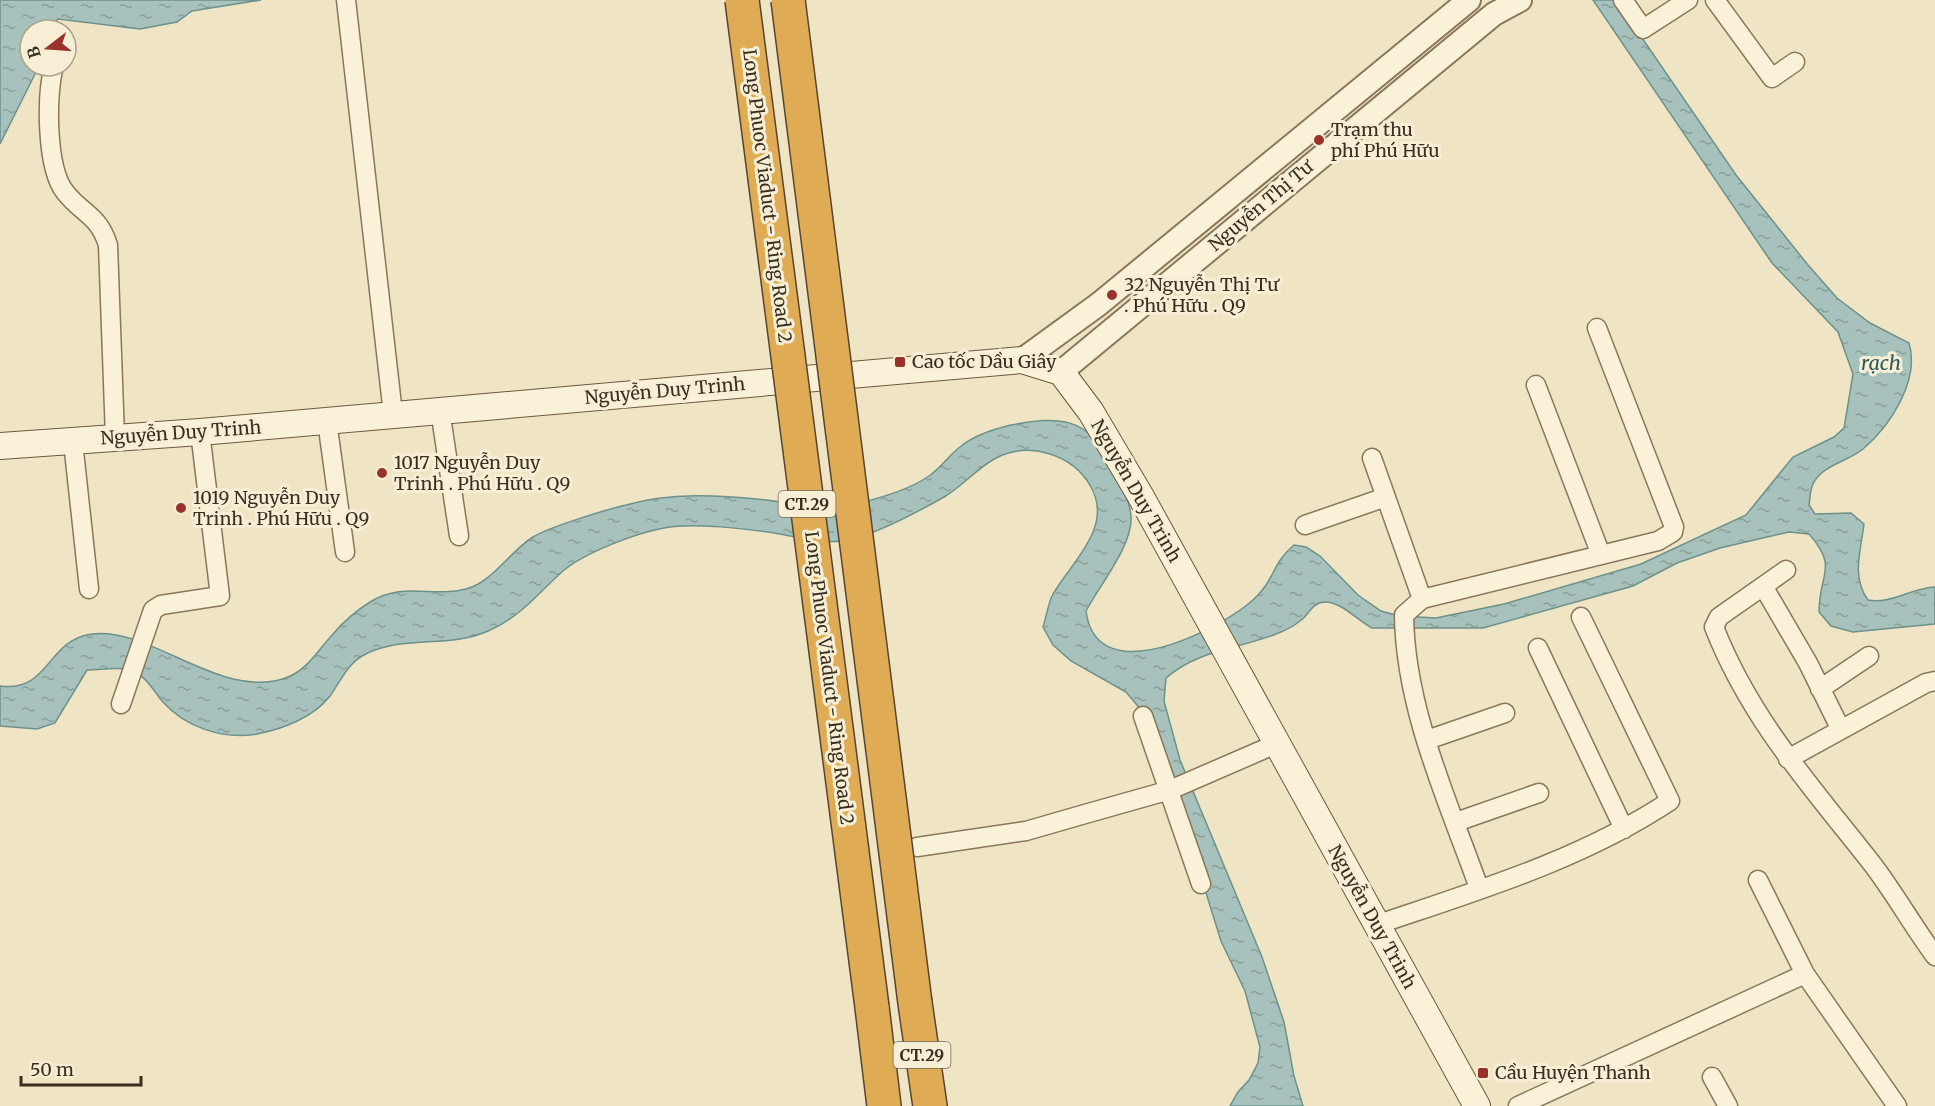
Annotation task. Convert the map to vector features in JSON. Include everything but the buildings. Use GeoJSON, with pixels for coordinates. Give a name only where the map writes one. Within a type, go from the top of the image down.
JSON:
{"type":"FeatureCollection","features":[{"type":"Feature","properties":{"kind":"highway","name":"Long Phuoc Viaduct - Ring Road 2"},"geometry":{"type":"LineString","coordinates":[[742,0],[884,1106]]}},
{"type":"Feature","properties":{"kind":"highway","name":"CT.29"},"geometry":{"type":"LineString","coordinates":[[788,0],[929,1106]]}},
{"type":"Feature","properties":{"kind":"highway"},"geometry":{"type":"LineString","coordinates":[[872,1007],[878,1106]]}},
{"type":"Feature","properties":{"kind":"main road","name":"Nguyễn Duy Trinh"},"geometry":{"type":"LineString","coordinates":[[0,446],[200,432],[1022,360],[1061,372],[1097,422],[1477,1106]]}},
{"type":"Feature","properties":{"kind":"street"},"geometry":{"type":"LineString","coordinates":[[346,0],[393,414]]}},
{"type":"Feature","properties":{"kind":"street","name":"Nguyễn Thị Tư"},"geometry":{"type":"LineString","coordinates":[[1022,360],[1099,304],[1469,0]]}},
{"type":"Feature","properties":{"kind":"street","name":"Nguyễn Thị Tư"},"geometry":{"type":"LineString","coordinates":[[1061,372],[1494,14],[1520,0]]}},
{"type":"Feature","properties":{"kind":"street"},"geometry":{"type":"LineString","coordinates":[[1623,0],[1642,29],[1688,0]]}},
{"type":"Feature","properties":{"kind":"street"},"geometry":{"type":"LineString","coordinates":[[1715,0],[1772,78],[1795,62]]}},
{"type":"Feature","properties":{"kind":"street"},"geometry":{"type":"LineString","coordinates":[[50,78],[49,123],[56,175],[67,195],[97,220],[108,245],[116,437]]}},
{"type":"Feature","properties":{"kind":"street"},"geometry":{"type":"LineString","coordinates":[[1479,888],[1427,740],[1404,650],[1404,615],[1422,600],[1667,538],[1673,532],[1674,527],[1597,328]]}},
{"type":"Feature","properties":{"kind":"street"},"geometry":{"type":"LineString","coordinates":[[1536,385],[1601,555]]}},
{"type":"Feature","properties":{"kind":"street"},"geometry":{"type":"LineString","coordinates":[[440,410],[459,536]]}},
{"type":"Feature","properties":{"kind":"street"},"geometry":{"type":"LineString","coordinates":[[327,421],[345,552]]}},
{"type":"Feature","properties":{"kind":"street"},"geometry":{"type":"LineString","coordinates":[[122,704],[153,610],[161,605],[220,596],[200,432]]}},
{"type":"Feature","properties":{"kind":"street"},"geometry":{"type":"LineString","coordinates":[[73,441],[89,589]]}},
{"type":"Feature","properties":{"kind":"street"},"geometry":{"type":"LineString","coordinates":[[1372,458],[1422,600]]}},
{"type":"Feature","properties":{"kind":"street"},"geometry":{"type":"LineString","coordinates":[[1305,525],[1386,497]]}},
{"type":"Feature","properties":{"kind":"street"},"geometry":{"type":"LineString","coordinates":[[1786,570],[1719,617],[1714,627],[1723,650],[1753,704],[1788,759],[1874,867],[1935,956]]}},
{"type":"Feature","properties":{"kind":"street"},"geometry":{"type":"LineString","coordinates":[[1763,586],[1808,663],[1841,730]]}},
{"type":"Feature","properties":{"kind":"street"},"geometry":{"type":"LineString","coordinates":[[1376,925],[1540,868],[1624,829],[1670,801],[1581,617]]}},
{"type":"Feature","properties":{"kind":"street"},"geometry":{"type":"LineString","coordinates":[[1538,648],[1624,829]]}},
{"type":"Feature","properties":{"kind":"street"},"geometry":{"type":"LineString","coordinates":[[1820,689],[1869,656]]}},
{"type":"Feature","properties":{"kind":"street"},"geometry":{"type":"LineString","coordinates":[[1788,759],[1926,683],[1935,681]]}},
{"type":"Feature","properties":{"kind":"street"},"geometry":{"type":"LineString","coordinates":[[1427,740],[1505,713]]}},
{"type":"Feature","properties":{"kind":"street"},"geometry":{"type":"LineString","coordinates":[[1143,716],[1201,884]]}},
{"type":"Feature","properties":{"kind":"street"},"geometry":{"type":"LineString","coordinates":[[917,847],[1026,831],[1169,790],[1276,744]]}},
{"type":"Feature","properties":{"kind":"street"},"geometry":{"type":"LineString","coordinates":[[1456,822],[1539,793]]}},
{"type":"Feature","properties":{"kind":"street"},"geometry":{"type":"LineString","coordinates":[[1758,880],[1805,974],[1897,1106]]}},
{"type":"Feature","properties":{"kind":"street"},"geometry":{"type":"LineString","coordinates":[[1518,1106],[1805,974]]}},
{"type":"Feature","properties":{"kind":"street"},"geometry":{"type":"LineString","coordinates":[[1712,1077],[1728,1106]]}},
{"type":"Feature","properties":{"kind":"water"},"geometry":{"type":"Polygon","coordinates":[[[0,0],[261,0],[192,11],[177,22],[140,29],[78,21],[78,18],[18,18],[18,78],[33,78],[0,144],[0,0]]]}},
{"type":"Feature","properties":{"kind":"water","name":"rạch"},"geometry":{"type":"Polygon","coordinates":[[[1593,0],[1616,0],[1736,175],[1837,298],[1870,323],[1909,343],[1911,357],[1907,386],[1893,415],[1884,428],[1863,449],[1818,476],[1812,487],[1809,505],[1815,514],[1851,513],[1864,524],[1858,573],[1868,600],[1885,600],[1935,587],[1935,624],[1853,632],[1831,626],[1819,612],[1825,571],[1823,555],[1809,534],[1789,532],[1720,548],[1677,563],[1633,586],[1483,628],[1372,628],[1344,608],[1325,602],[1314,606],[1300,621],[1286,630],[1191,661],[1166,678],[1164,701],[1180,760],[1262,957],[1284,1022],[1294,1076],[1303,1106],[1230,1106],[1258,1063],[1260,1047],[1245,991],[1221,941],[1193,851],[1142,711],[1126,692],[1071,661],[1053,645],[1043,627],[1052,596],[1087,544],[1094,531],[1097,517],[1097,502],[1091,487],[1083,476],[1073,466],[1049,454],[1022,451],[996,458],[951,493],[901,520],[856,538],[818,541],[753,530],[676,526],[625,539],[572,564],[510,619],[488,631],[457,639],[392,645],[362,656],[352,664],[330,696],[316,710],[297,721],[267,732],[231,735],[193,725],[172,711],[141,676],[119,669],[87,670],[55,723],[37,729],[0,726],[0,686],[16,686],[29,682],[65,646],[77,638],[92,634],[115,635],[138,641],[213,673],[238,680],[263,682],[288,677],[302,669],[341,625],[370,602],[394,592],[453,591],[476,585],[485,580],[525,543],[551,528],[617,507],[678,496],[731,497],[815,506],[852,505],[889,495],[922,481],[960,447],[978,436],[1028,422],[1057,421],[1082,428],[1102,448],[1121,483],[1131,517],[1127,540],[1086,611],[1091,629],[1104,644],[1123,651],[1146,650],[1171,644],[1197,635],[1220,623],[1261,592],[1281,558],[1294,545],[1306,547],[1320,556],[1358,595],[1381,611],[1399,616],[1436,618],[1504,604],[1641,564],[1746,515],[1793,457],[1834,437],[1844,428],[1853,374],[1838,332],[1772,263],[1593,0]]]}},
{"type":"Feature","properties":{"kind":"place","name":"Trạm thu phí Phú Hữu"},"geometry":{"type":"Point","coordinates":[1319,140]}},
{"type":"Feature","properties":{"kind":"place","name":"32 Nguyễn Thị Tư . Phú Hữu . Q9"},"geometry":{"type":"Point","coordinates":[1112,295]}},
{"type":"Feature","properties":{"kind":"place","name":"Cao tốc Dầu Giây"},"geometry":{"type":"Point","coordinates":[900,362]}},
{"type":"Feature","properties":{"kind":"place","name":"1017 Nguyễn Duy Trinh . Phú Hữu . Q9"},"geometry":{"type":"Point","coordinates":[382,473]}},
{"type":"Feature","properties":{"kind":"place","name":"1019 Nguyễn Duy Trinh . Phú Hữu . Q9"},"geometry":{"type":"Point","coordinates":[181,508]}},
{"type":"Feature","properties":{"kind":"place","name":"Cầu Huyện Thanh"},"geometry":{"type":"Point","coordinates":[1483,1073]}}]}
